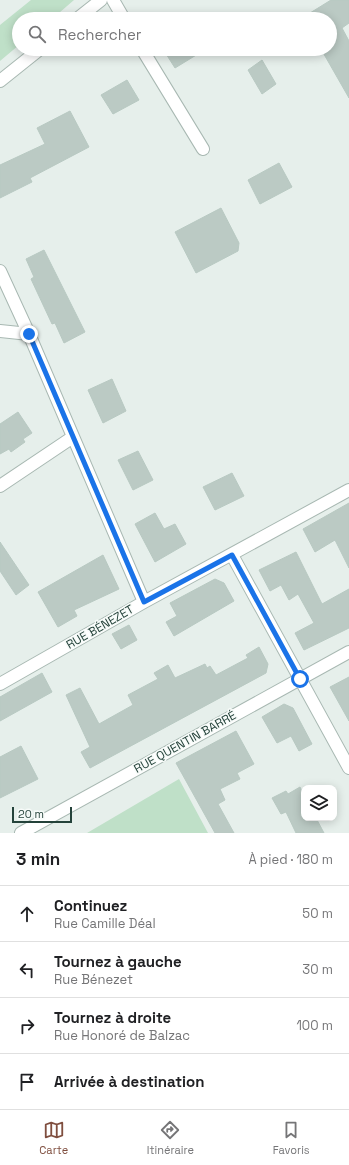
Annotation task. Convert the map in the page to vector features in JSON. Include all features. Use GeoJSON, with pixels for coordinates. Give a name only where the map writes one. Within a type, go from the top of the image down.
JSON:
{"type":"FeatureCollection","features":[{"type":"Feature","properties":{"kind":"street"},"geometry":{"type":"LineString","coordinates":[[86,12],[101,0]]}},
{"type":"Feature","properties":{"kind":"street"},"geometry":{"type":"LineString","coordinates":[[113,0],[120,12]]}},
{"type":"Feature","properties":{"kind":"street"},"geometry":{"type":"LineString","coordinates":[[0,81],[31,56]]}},
{"type":"Feature","properties":{"kind":"street"},"geometry":{"type":"LineString","coordinates":[[146,56],[202,149]]}},
{"type":"Feature","properties":{"kind":"street"},"geometry":{"type":"LineString","coordinates":[[0,271],[29,334],[144,602]]}},
{"type":"Feature","properties":{"kind":"street"},"geometry":{"type":"LineString","coordinates":[[0,331],[29,334]]}},
{"type":"Feature","properties":{"kind":"street"},"geometry":{"type":"LineString","coordinates":[[0,486],[73,436]]}},
{"type":"Feature","properties":{"kind":"street","name":"RUE BÉNEZET"},"geometry":{"type":"LineString","coordinates":[[0,684],[144,602],[349,490]]}},
{"type":"Feature","properties":{"kind":"street"},"geometry":{"type":"LineString","coordinates":[[232,555],[349,768]]}},
{"type":"Feature","properties":{"kind":"street","name":"RUE QUENTIN BARRÉ"},"geometry":{"type":"LineString","coordinates":[[21,833],[349,652]]}},
{"type":"Feature","properties":{"kind":"green space"},"geometry":{"type":"Polygon","coordinates":[[[31,0],[74,0],[60,12],[16,12],[31,0]]]}},
{"type":"Feature","properties":{"kind":"green space"},"geometry":{"type":"Polygon","coordinates":[[[12,15],[12,51],[0,61],[0,25],[12,15]]]}},
{"type":"Feature","properties":{"kind":"green space"},"geometry":{"type":"Polygon","coordinates":[[[179,779],[208,833],[87,833],[179,779]]]}},
{"type":"Feature","properties":{"kind":"building"},"geometry":{"type":"Polygon","coordinates":[[[331,0],[349,0],[349,23],[342,28],[349,41],[349,98],[325,56],[337,56],[337,12],[312,12],[331,0]]]}},
{"type":"Feature","properties":{"kind":"building"},"geometry":{"type":"Polygon","coordinates":[[[167,56],[195,56],[175,68],[167,56]]]}},
{"type":"Feature","properties":{"kind":"building"},"geometry":{"type":"Polygon","coordinates":[[[262,60],[276,84],[262,94],[248,70],[262,60]]]}},
{"type":"Feature","properties":{"kind":"building"},"geometry":{"type":"Polygon","coordinates":[[[127,80],[139,100],[113,114],[101,95],[127,80]]]}},
{"type":"Feature","properties":{"kind":"building"},"geometry":{"type":"Polygon","coordinates":[[[70,111],[89,147],[30,178],[32,182],[0,198],[0,165],[45,144],[37,128],[70,111]]]}},
{"type":"Feature","properties":{"kind":"building"},"geometry":{"type":"Polygon","coordinates":[[[279,163],[292,187],[260,204],[248,180],[279,163]]]}},
{"type":"Feature","properties":{"kind":"building"},"geometry":{"type":"Polygon","coordinates":[[[221,208],[239,243],[238,251],[196,273],[175,232],[221,208]]]}},
{"type":"Feature","properties":{"kind":"building"},"geometry":{"type":"Polygon","coordinates":[[[44,250],[85,332],[64,343],[55,323],[52,324],[31,279],[34,277],[26,259],[44,250]]]}},
{"type":"Feature","properties":{"kind":"building"},"geometry":{"type":"Polygon","coordinates":[[[112,379],[126,411],[103,423],[88,390],[112,379]]]}},
{"type":"Feature","properties":{"kind":"building"},"geometry":{"type":"Polygon","coordinates":[[[18,412],[32,433],[23,439],[25,442],[11,452],[9,449],[0,454],[0,424],[18,412]]]}},
{"type":"Feature","properties":{"kind":"building"},"geometry":{"type":"Polygon","coordinates":[[[138,451],[153,480],[133,490],[118,460],[138,451]]]}},
{"type":"Feature","properties":{"kind":"building"},"geometry":{"type":"Polygon","coordinates":[[[232,473],[244,496],[215,510],[203,487],[232,473]]]}},
{"type":"Feature","properties":{"kind":"building"},"geometry":{"type":"Polygon","coordinates":[[[349,503],[349,568],[335,540],[315,552],[303,529],[349,503]]]}},
{"type":"Feature","properties":{"kind":"building"},"geometry":{"type":"Polygon","coordinates":[[[155,513],[164,529],[175,524],[186,544],[155,562],[135,524],[155,513]]]}},
{"type":"Feature","properties":{"kind":"building"},"geometry":{"type":"Polygon","coordinates":[[[0,542],[29,585],[16,595],[0,571],[0,542]]]}},
{"type":"Feature","properties":{"kind":"building"},"geometry":{"type":"Polygon","coordinates":[[[296,552],[322,604],[349,589],[349,628],[304,650],[295,633],[314,623],[298,594],[289,600],[281,585],[270,591],[259,570],[296,552]]]}},
{"type":"Feature","properties":{"kind":"building"},"geometry":{"type":"Polygon","coordinates":[[[103,555],[119,589],[74,610],[77,616],[58,627],[38,592],[103,555]]]}},
{"type":"Feature","properties":{"kind":"building"},"geometry":{"type":"Polygon","coordinates":[[[215,579],[224,583],[234,601],[174,636],[166,622],[177,616],[170,603],[215,579]]]}},
{"type":"Feature","properties":{"kind":"building"},"geometry":{"type":"Polygon","coordinates":[[[129,625],[137,640],[121,649],[112,634],[129,625]]]}},
{"type":"Feature","properties":{"kind":"building"},"geometry":{"type":"Polygon","coordinates":[[[259,647],[268,664],[266,673],[90,768],[81,752],[90,747],[66,695],[80,688],[99,724],[133,705],[128,695],[158,679],[154,673],[168,665],[175,678],[205,664],[207,668],[210,666],[216,675],[248,658],[246,655],[259,647]]]}},
{"type":"Feature","properties":{"kind":"building"},"geometry":{"type":"Polygon","coordinates":[[[42,673],[52,692],[0,721],[0,697],[42,673]]]}},
{"type":"Feature","properties":{"kind":"building"},"geometry":{"type":"Polygon","coordinates":[[[349,677],[349,721],[330,687],[349,677]]]}},
{"type":"Feature","properties":{"kind":"building"},"geometry":{"type":"Polygon","coordinates":[[[284,704],[293,708],[312,744],[299,751],[291,736],[277,743],[262,717],[284,704]]]}},
{"type":"Feature","properties":{"kind":"building"},"geometry":{"type":"Polygon","coordinates":[[[236,731],[254,764],[237,773],[240,779],[220,789],[225,800],[218,804],[234,833],[215,833],[176,763],[236,731]]]}},
{"type":"Feature","properties":{"kind":"building"},"geometry":{"type":"Polygon","coordinates":[[[21,746],[38,779],[0,798],[0,757],[21,746]]]}},
{"type":"Feature","properties":{"kind":"building"},"geometry":{"type":"Polygon","coordinates":[[[300,787],[301,821],[318,821],[324,833],[296,833],[286,812],[281,814],[272,798],[286,791],[288,794],[300,787]]]}},
{"type":"Feature","properties":{"kind":"route"},"geometry":{"type":"LineString","coordinates":[[29,334],[144,602],[232,555],[300,679]]}}]}
